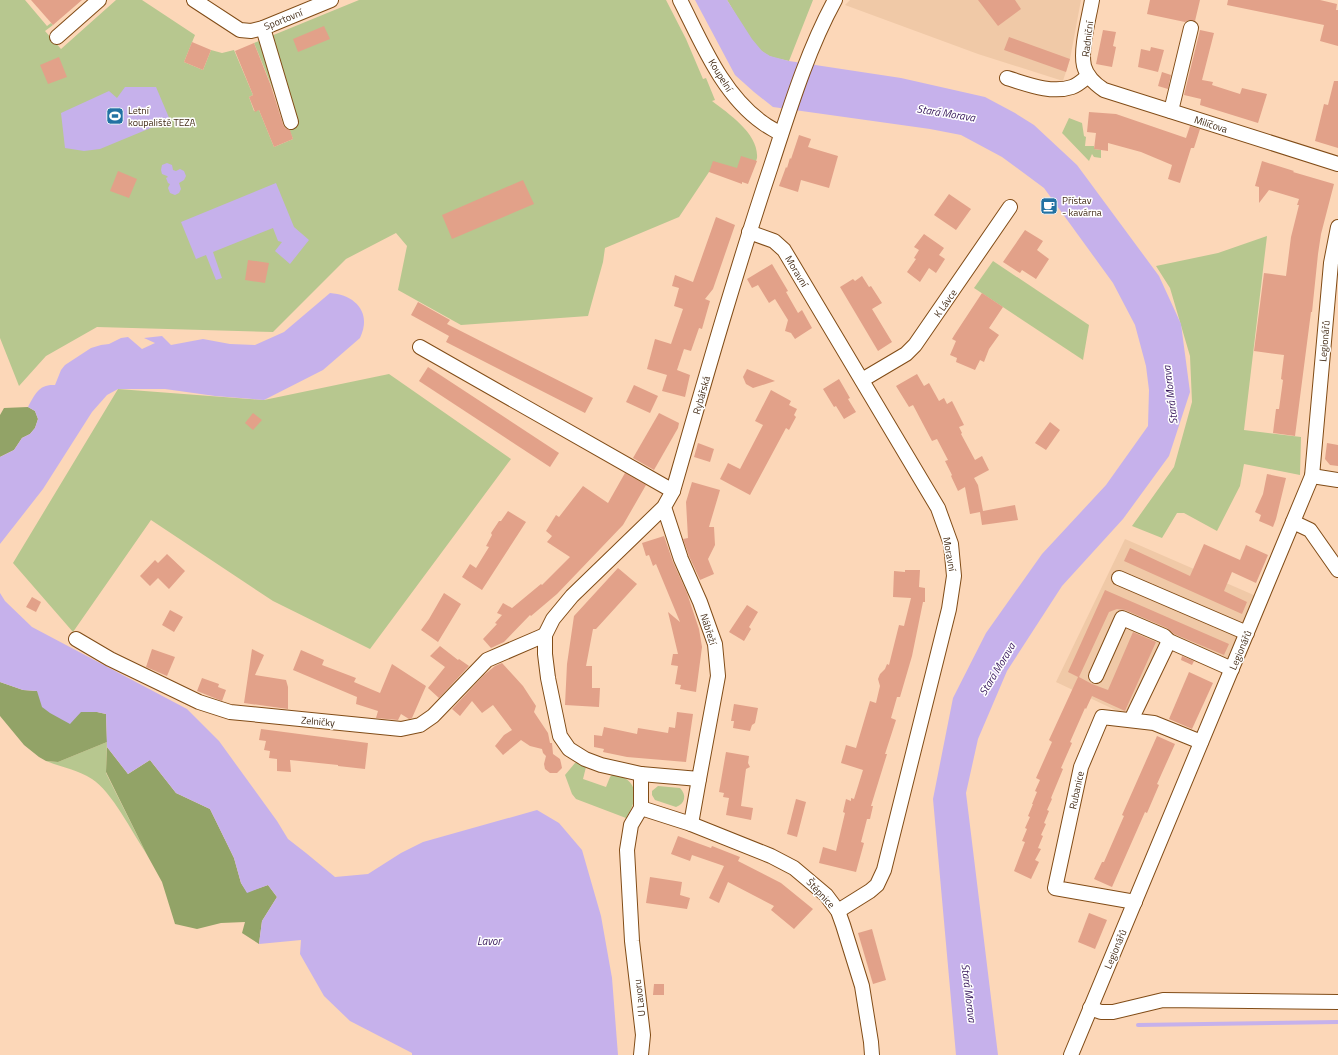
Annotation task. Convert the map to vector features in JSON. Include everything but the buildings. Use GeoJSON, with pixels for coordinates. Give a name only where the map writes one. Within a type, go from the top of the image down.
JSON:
{"type":"FeatureCollection","features":[{"type":"Feature","properties":{"kind":"street"},"geometry":{"type":"LineString","coordinates":[[57,37],[99,0]]}},
{"type":"Feature","properties":{"kind":"street","name":"Sportovní"},"geometry":{"type":"LineString","coordinates":[[194,0],[240,30],[251,31],[263,28],[331,0]]}},
{"type":"Feature","properties":{"kind":"street","name":"Koupelní"},"geometry":{"type":"LineString","coordinates":[[680,0],[722,79],[754,116],[781,134]]}},
{"type":"Feature","properties":{"kind":"street","name":"Rybářská"},"geometry":{"type":"LineString","coordinates":[[545,635],[553,619],[572,596],[664,507],[673,491],[749,232],[781,134],[808,60],[835,0]]}},
{"type":"Feature","properties":{"kind":"street","name":"Radniční"},"geometry":{"type":"LineString","coordinates":[[1088,76],[1084,66],[1083,52],[1092,0]]}},
{"type":"Feature","properties":{"kind":"street"},"geometry":{"type":"LineString","coordinates":[[263,28],[291,122]]}},
{"type":"Feature","properties":{"kind":"street"},"geometry":{"type":"LineString","coordinates":[[1171,111],[1191,28]]}},
{"type":"Feature","properties":{"kind":"street"},"geometry":{"type":"LineString","coordinates":[[1007,78],[1041,88],[1060,89],[1073,86],[1088,76]]}},
{"type":"Feature","properties":{"kind":"street","name":"Milíčova"},"geometry":{"type":"LineString","coordinates":[[1088,76],[1094,84],[1104,90],[1338,164]]}},
{"type":"Feature","properties":{"kind":"street","name":"K Lávce"},"geometry":{"type":"LineString","coordinates":[[862,380],[906,354],[915,345],[1010,207]]}},
{"type":"Feature","properties":{"kind":"street","name":"Legionářů"},"geometry":{"type":"LineString","coordinates":[[1071,1055],[1312,476],[1330,263],[1338,227]]}},
{"type":"Feature","properties":{"kind":"street","name":"Moravní"},"geometry":{"type":"LineString","coordinates":[[749,232],[774,241],[784,250],[938,508],[951,544],[954,576],[949,609],[884,870],[877,885],[838,912]]}},
{"type":"Feature","properties":{"kind":"street"},"geometry":{"type":"LineString","coordinates":[[420,347],[673,491]]}},
{"type":"Feature","properties":{"kind":"street"},"geometry":{"type":"LineString","coordinates":[[1312,476],[1338,480]]}},
{"type":"Feature","properties":{"kind":"street","name":"Nábřeží"},"geometry":{"type":"LineString","coordinates":[[664,507],[681,559],[700,602],[715,644],[718,676],[691,824]]}},
{"type":"Feature","properties":{"kind":"street"},"geometry":{"type":"LineString","coordinates":[[1293,522],[1310,530],[1338,570]]}},
{"type":"Feature","properties":{"kind":"street"},"geometry":{"type":"LineString","coordinates":[[1119,578],[1247,633]]}},
{"type":"Feature","properties":{"kind":"street"},"geometry":{"type":"LineString","coordinates":[[1096,676],[1122,618],[1164,636],[1169,641],[1232,669]]}},
{"type":"Feature","properties":{"kind":"street"},"geometry":{"type":"LineString","coordinates":[[545,635],[545,654],[548,678],[560,736],[569,749],[585,759],[601,765],[641,774],[699,779]]}},
{"type":"Feature","properties":{"kind":"street","name":"Zelničky"},"geometry":{"type":"LineString","coordinates":[[76,639],[110,659],[199,702],[230,712],[401,729],[420,725],[433,716],[487,660],[545,635]]}},
{"type":"Feature","properties":{"kind":"street"},"geometry":{"type":"LineString","coordinates":[[1131,720],[1169,641]]}},
{"type":"Feature","properties":{"kind":"street","name":"Rubanice"},"geometry":{"type":"LineString","coordinates":[[1135,902],[1055,888],[1081,767],[1102,717],[1154,723],[1201,742]]}},
{"type":"Feature","properties":{"kind":"street"},"geometry":{"type":"LineString","coordinates":[[641,774],[641,808],[691,824]]}},
{"type":"Feature","properties":{"kind":"street","name":"U Lavoru"},"geometry":{"type":"LineString","coordinates":[[641,808],[631,825],[627,850],[632,941],[643,1035],[641,1055]]}},
{"type":"Feature","properties":{"kind":"street","name":"Štěpnice"},"geometry":{"type":"LineString","coordinates":[[691,824],[765,854],[794,868],[826,895],[838,912],[862,986],[872,1055]]}},
{"type":"Feature","properties":{"kind":"street"},"geometry":{"type":"LineString","coordinates":[[1090,1008],[1102,1012],[1113,1012],[1163,1000],[1338,1002]]}},
{"type":"Feature","properties":{"kind":"shaded area"},"geometry":{"type":"Polygon","coordinates":[[[850,0],[1081,0],[1070,59],[1063,81],[978,54],[845,5],[850,0]]]}},
{"type":"Feature","properties":{"kind":"shaded area"},"geometry":{"type":"Polygon","coordinates":[[[1125,539],[1256,596],[1226,667],[1175,644],[1128,716],[1056,682],[1125,539]]]}},
{"type":"Feature","properties":{"kind":"green space"},"geometry":{"type":"Polygon","coordinates":[[[0,0],[25,0],[47,26],[51,23],[53,25],[45,31],[61,49],[116,0],[142,0],[195,35],[184,62],[203,70],[211,50],[222,53],[234,50],[253,95],[249,97],[254,111],[259,110],[274,147],[293,139],[254,43],[359,0],[666,0],[686,39],[703,79],[706,78],[715,100],[712,101],[742,125],[753,141],[757,158],[752,172],[709,172],[679,217],[605,248],[603,262],[588,316],[461,325],[398,290],[407,246],[396,233],[346,259],[273,332],[97,327],[46,356],[19,386],[0,338],[0,0]]]}},
{"type":"Feature","properties":{"kind":"green space"},"geometry":{"type":"Polygon","coordinates":[[[727,0],[813,0],[789,61],[769,56],[763,52],[748,35],[727,0]]]}},
{"type":"Feature","properties":{"kind":"green space"},"geometry":{"type":"Polygon","coordinates":[[[1069,118],[1082,123],[1084,136],[1086,137],[1085,146],[1094,146],[1094,149],[1101,150],[1101,158],[1094,157],[1092,154],[1089,161],[1062,133],[1069,118]]]}},
{"type":"Feature","properties":{"kind":"green space"},"geometry":{"type":"Polygon","coordinates":[[[1267,236],[1244,430],[1301,437],[1300,475],[1244,464],[1240,486],[1217,531],[1184,513],[1177,513],[1162,538],[1132,526],[1174,467],[1192,402],[1190,356],[1170,288],[1156,266],[1218,253],[1267,236]]]}},
{"type":"Feature","properties":{"kind":"green space"},"geometry":{"type":"Polygon","coordinates":[[[993,261],[1089,325],[1083,360],[974,288],[993,261]]]}},
{"type":"Feature","properties":{"kind":"green space"},"geometry":{"type":"Polygon","coordinates":[[[389,374],[511,459],[370,649],[273,601],[151,520],[73,632],[13,563],[118,389],[264,400],[389,374]]]}},
{"type":"Feature","properties":{"kind":"green space"},"geometry":{"type":"Polygon","coordinates":[[[28,407],[35,411],[38,419],[35,428],[30,434],[22,438],[14,450],[0,457],[0,415],[4,408],[28,407]]]}},
{"type":"Feature","properties":{"kind":"green space"},"geometry":{"type":"Polygon","coordinates":[[[0,682],[23,690],[37,691],[81,712],[97,712],[106,714],[107,742],[58,762],[46,761],[24,745],[0,716],[0,682]]]}},
{"type":"Feature","properties":{"kind":"green space"},"geometry":{"type":"Polygon","coordinates":[[[107,742],[106,773],[146,853],[121,813],[107,793],[99,785],[81,773],[46,761],[58,762],[107,742]]]}},
{"type":"Feature","properties":{"kind":"green space"},"geometry":{"type":"Polygon","coordinates":[[[107,747],[128,774],[150,760],[176,793],[210,809],[234,858],[241,883],[247,892],[268,885],[277,897],[262,921],[259,944],[242,933],[245,922],[221,923],[197,929],[175,924],[162,882],[106,772],[107,747]]]}},
{"type":"Feature","properties":{"kind":"green space"},"geometry":{"type":"Polygon","coordinates":[[[578,762],[586,765],[583,779],[606,787],[610,777],[613,774],[628,780],[632,785],[634,797],[633,804],[626,818],[576,799],[572,794],[565,775],[575,763],[578,762]]]}},
{"type":"Feature","properties":{"kind":"green space"},"geometry":{"type":"Polygon","coordinates":[[[658,786],[680,788],[684,794],[683,802],[676,807],[655,800],[652,795],[652,791],[658,786]]]}},
{"type":"Feature","properties":{"kind":"water","name":"Stará Morava"},"geometry":{"type":"Polygon","coordinates":[[[695,0],[727,0],[752,39],[762,51],[770,56],[789,61],[901,78],[985,97],[1034,125],[1077,165],[1159,276],[1181,324],[1190,392],[1169,456],[1123,519],[1062,586],[1007,671],[978,739],[966,793],[998,1055],[956,1055],[933,799],[953,698],[986,633],[1042,554],[1106,485],[1148,426],[1149,390],[1146,366],[1135,325],[1113,283],[1044,188],[1002,157],[961,135],[930,129],[773,107],[735,75],[695,0]]]}},
{"type":"Feature","properties":{"kind":"water","name":"Letní koupaliště TEZA"},"geometry":{"type":"Polygon","coordinates":[[[125,87],[156,87],[170,120],[100,149],[84,151],[65,148],[61,113],[109,91],[117,98],[125,87]]]}},
{"type":"Feature","properties":{"kind":"water"},"geometry":{"type":"Polygon","coordinates":[[[167,163],[172,165],[173,170],[176,171],[180,169],[184,171],[186,176],[184,180],[179,183],[181,189],[179,193],[175,195],[170,193],[168,188],[170,184],[166,178],[168,177],[162,174],[161,170],[162,165],[167,163]]]}},
{"type":"Feature","properties":{"kind":"water"},"geometry":{"type":"Polygon","coordinates":[[[276,183],[294,227],[309,240],[290,264],[275,251],[282,242],[278,241],[273,228],[213,252],[222,278],[216,280],[206,255],[196,259],[181,222],[276,183]]]}},
{"type":"Feature","properties":{"kind":"water"},"geometry":{"type":"Polygon","coordinates":[[[330,293],[347,297],[354,302],[363,313],[364,321],[360,338],[323,370],[264,400],[215,396],[165,389],[118,389],[107,395],[92,412],[43,489],[0,544],[0,457],[14,450],[22,438],[30,434],[35,428],[38,419],[35,411],[28,407],[35,394],[41,388],[55,385],[61,370],[65,365],[91,348],[109,344],[121,338],[128,337],[142,349],[155,343],[144,338],[162,336],[171,345],[203,339],[230,344],[255,345],[284,332],[330,293]]]}},
{"type":"Feature","properties":{"kind":"water","name":"Lavor"},"geometry":{"type":"Polygon","coordinates":[[[0,593],[5,601],[32,627],[187,709],[219,741],[277,821],[288,839],[335,877],[368,874],[401,853],[423,842],[537,810],[559,823],[582,850],[601,916],[612,978],[618,1055],[412,1055],[412,1053],[350,1021],[324,996],[300,954],[301,940],[259,944],[262,921],[277,897],[268,885],[247,893],[241,883],[234,858],[210,809],[176,793],[150,760],[128,774],[107,747],[106,714],[97,712],[81,712],[70,724],[42,707],[37,691],[23,690],[0,682],[0,593]]]}},
{"type":"Feature","properties":{"kind":"waterway"},"geometry":{"type":"LineString","coordinates":[[1138,1025],[1338,1022]]}},
{"type":"Feature","properties":{"kind":"place","name":"Letní koupaliště TEZA"},"geometry":{"type":"Point","coordinates":[115,116]}},
{"type":"Feature","properties":{"kind":"place","name":"Přístav - kavárna"},"geometry":{"type":"Point","coordinates":[1049,206]}}]}
